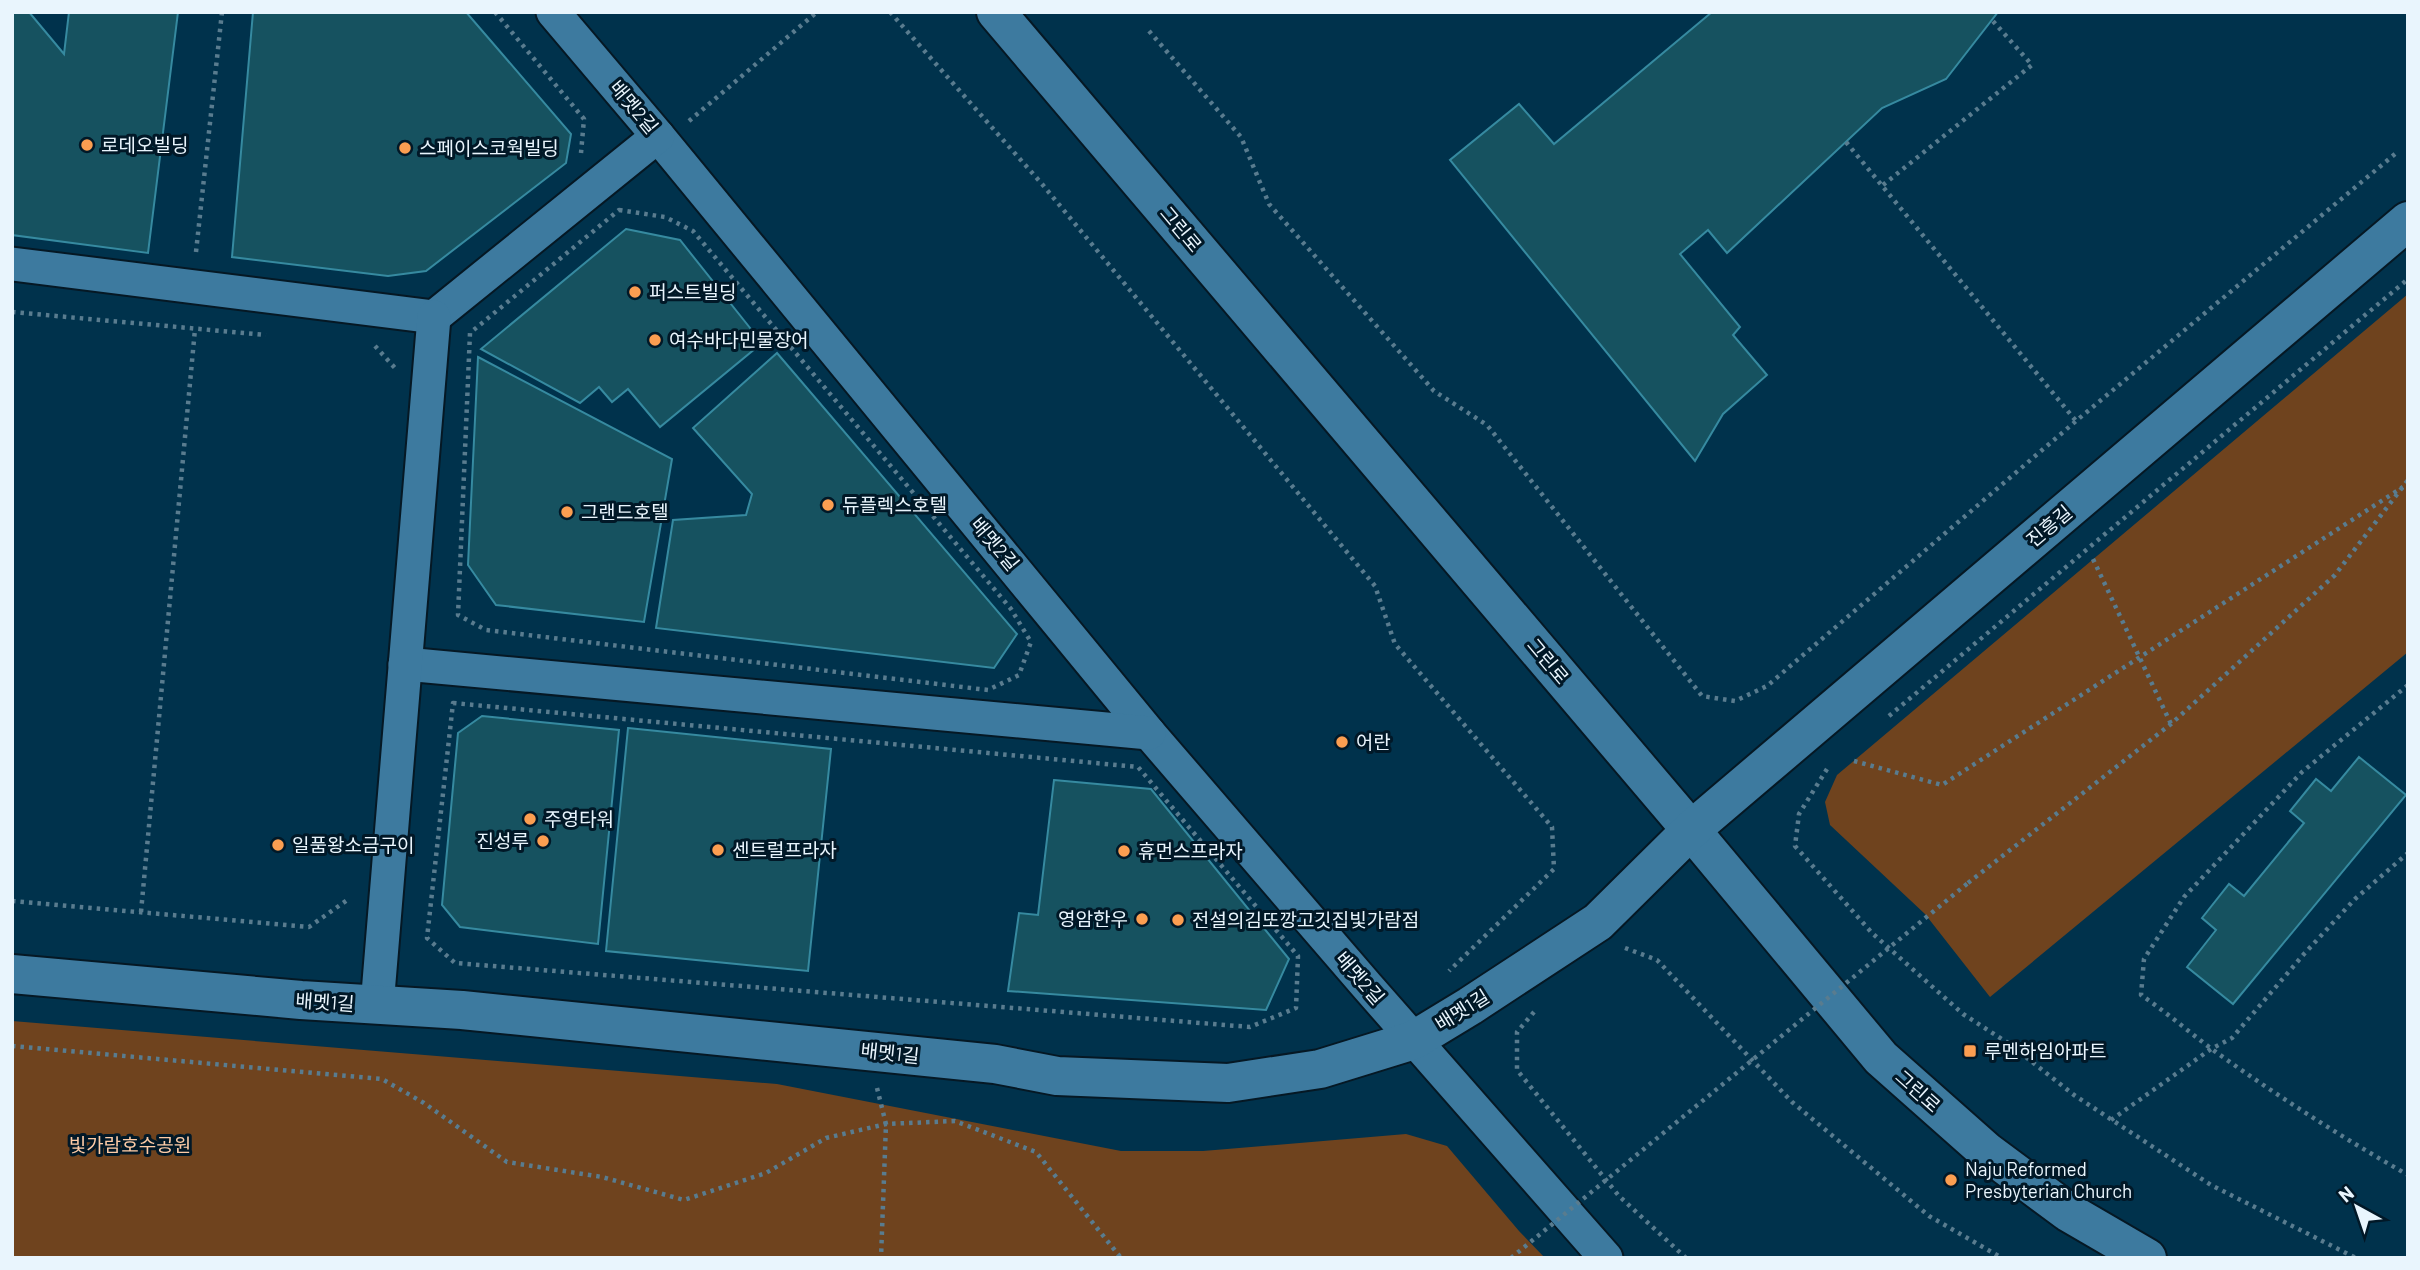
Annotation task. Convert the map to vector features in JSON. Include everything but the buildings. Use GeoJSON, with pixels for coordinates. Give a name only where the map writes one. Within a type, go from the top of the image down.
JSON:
{"type":"FeatureCollection","features":[{"type":"Feature","properties":{"kind":"street","name":"배멧2길"},"geometry":{"type":"LineString","coordinates":[[553,12],[669,124],[1149,733],[1414,1040]]}},
{"type":"Feature","properties":{"kind":"street","name":"그린로"},"geometry":{"type":"LineString","coordinates":[[996,12],[1691,830],[1881,1058],[1986,1151],[2067,1212],[2147,1258]]}},
{"type":"Feature","properties":{"kind":"street"},"geometry":{"type":"LineString","coordinates":[[377,1006],[434,317],[669,124]]}},
{"type":"Feature","properties":{"kind":"street","name":"진흥길"},"geometry":{"type":"LineString","coordinates":[[1691,830],[2408,221]]}},
{"type":"Feature","properties":{"kind":"street"},"geometry":{"type":"LineString","coordinates":[[12,264],[434,317]]}},
{"type":"Feature","properties":{"kind":"street"},"geometry":{"type":"LineString","coordinates":[[405,664],[1149,733]]}},
{"type":"Feature","properties":{"kind":"street","name":"배멧1길"},"geometry":{"type":"LineString","coordinates":[[12,974],[377,1006],[462,1010],[995,1064],[1057,1076],[1228,1083],[1320,1069],[1414,1040],[1598,922],[1691,830]]}},
{"type":"Feature","properties":{"kind":"street"},"geometry":{"type":"LineString","coordinates":[[1414,1040],[1606,1258]]}},
{"type":"Feature","properties":{"kind":"path"},"geometry":{"type":"LineString","coordinates":[[195,262],[222,12]]}},
{"type":"Feature","properties":{"kind":"path"},"geometry":{"type":"LineString","coordinates":[[495,12],[584,119],[581,156]]}},
{"type":"Feature","properties":{"kind":"path"},"geometry":{"type":"LineString","coordinates":[[669,124],[688,122],[817,12]]}},
{"type":"Feature","properties":{"kind":"path"},"geometry":{"type":"LineString","coordinates":[[890,12],[1042,184],[1375,586],[1395,644],[1552,827],[1554,869],[1442,978]]}},
{"type":"Feature","properties":{"kind":"path"},"geometry":{"type":"LineString","coordinates":[[1883,185],[2032,65],[1992,20]]}},
{"type":"Feature","properties":{"kind":"path"},"geometry":{"type":"LineString","coordinates":[[1149,31],[1241,137],[1269,204],[1434,391],[1487,425],[1702,696],[1735,701],[1767,686],[2076,421],[2395,154]]}},
{"type":"Feature","properties":{"kind":"path"},"geometry":{"type":"LineString","coordinates":[[1846,142],[2076,421]]}},
{"type":"Feature","properties":{"kind":"path"},"geometry":{"type":"LineString","coordinates":[[619,210],[665,217],[693,232],[1011,609],[1031,642],[1018,675],[988,690],[486,630],[458,615],[470,333],[619,210]]}},
{"type":"Feature","properties":{"kind":"path"},"geometry":{"type":"LineString","coordinates":[[1887,718],[2408,279]]}},
{"type":"Feature","properties":{"kind":"path"},"geometry":{"type":"LineString","coordinates":[[12,312],[274,336]]}},
{"type":"Feature","properties":{"kind":"path"},"geometry":{"type":"LineString","coordinates":[[141,912],[195,329]]}},
{"type":"Feature","properties":{"kind":"path"},"geometry":{"type":"LineString","coordinates":[[366,343],[372,343],[400,373]]}},
{"type":"Feature","properties":{"kind":"path"},"geometry":{"type":"LineString","coordinates":[[1511,1258],[1968,883],[2171,724],[2335,575],[2408,480]]}},
{"type":"Feature","properties":{"kind":"path"},"geometry":{"type":"LineString","coordinates":[[1854,761],[1942,785],[2403,487]]}},
{"type":"Feature","properties":{"kind":"path"},"geometry":{"type":"LineString","coordinates":[[2093,559],[2171,724]]}},
{"type":"Feature","properties":{"kind":"path"},"geometry":{"type":"LineString","coordinates":[[2408,685],[2302,772],[2184,897],[2144,959],[2140,995],[2174,1018],[2211,1049],[2346,1140],[2408,1175]]}},
{"type":"Feature","properties":{"kind":"path"},"geometry":{"type":"LineString","coordinates":[[453,703],[1138,767],[1298,956],[1296,1008],[1250,1027],[455,963],[428,938],[453,703]]}},
{"type":"Feature","properties":{"kind":"path"},"geometry":{"type":"LineString","coordinates":[[1834,763],[1824,772],[1800,814],[1796,846],[1872,933],[1952,1005],[2008,1043],[2110,1120],[2211,1185],[2356,1258]]}},
{"type":"Feature","properties":{"kind":"path"},"geometry":{"type":"LineString","coordinates":[[2110,1120],[2211,1049],[2232,1038],[2355,899],[2408,853]]}},
{"type":"Feature","properties":{"kind":"path"},"geometry":{"type":"LineString","coordinates":[[12,901],[309,927],[357,892]]}},
{"type":"Feature","properties":{"kind":"path"},"geometry":{"type":"LineString","coordinates":[[1619,946],[1657,960],[1793,1102],[1929,1216],[2002,1258]]}},
{"type":"Feature","properties":{"kind":"path"},"geometry":{"type":"LineString","coordinates":[[1539,1006],[1517,1032],[1517,1070],[1619,1196],[1686,1258]]}},
{"type":"Feature","properties":{"kind":"path"},"geometry":{"type":"LineString","coordinates":[[12,1046],[382,1079],[424,1103],[507,1162],[602,1177],[684,1200],[766,1173],[826,1138],[886,1124],[955,1121],[1036,1152],[1121,1258]]}},
{"type":"Feature","properties":{"kind":"path"},"geometry":{"type":"LineString","coordinates":[[875,1082],[886,1124],[881,1258]]}},
{"type":"Feature","properties":{"kind":"green space"},"geometry":{"type":"Polygon","coordinates":[[[2408,294],[2408,652],[1990,997],[1925,914],[1830,825],[1825,802],[1837,775],[2408,294]]]}},
{"type":"Feature","properties":{"kind":"green space","name":"빛가람호수공원"},"geometry":{"type":"Polygon","coordinates":[[[12,1021],[777,1084],[1121,1151],[1203,1151],[1406,1134],[1447,1146],[1545,1258],[12,1258],[12,1021]]]}},
{"type":"Feature","properties":{"kind":"place","name":"로데오빌딩"},"geometry":{"type":"Point","coordinates":[87,145]}},
{"type":"Feature","properties":{"kind":"place","name":"스페이스코웍빌딩"},"geometry":{"type":"Point","coordinates":[405,148]}},
{"type":"Feature","properties":{"kind":"place","name":"퍼스트빌딩"},"geometry":{"type":"Point","coordinates":[635,292]}},
{"type":"Feature","properties":{"kind":"place","name":"여수바다민물장어"},"geometry":{"type":"Point","coordinates":[655,340]}},
{"type":"Feature","properties":{"kind":"place","name":"듀플렉스호텔"},"geometry":{"type":"Point","coordinates":[828,505]}},
{"type":"Feature","properties":{"kind":"place","name":"그랜드호텔"},"geometry":{"type":"Point","coordinates":[567,512]}},
{"type":"Feature","properties":{"kind":"place","name":"어란"},"geometry":{"type":"Point","coordinates":[1342,742]}},
{"type":"Feature","properties":{"kind":"place","name":"주영타워"},"geometry":{"type":"Point","coordinates":[530,819]}},
{"type":"Feature","properties":{"kind":"place","name":"진성루"},"geometry":{"type":"Point","coordinates":[543,841]}},
{"type":"Feature","properties":{"kind":"place","name":"일품왕소금구이"},"geometry":{"type":"Point","coordinates":[278,845]}},
{"type":"Feature","properties":{"kind":"place","name":"센트럴프라자"},"geometry":{"type":"Point","coordinates":[718,850]}},
{"type":"Feature","properties":{"kind":"place","name":"휴먼스프라자"},"geometry":{"type":"Point","coordinates":[1124,851]}},
{"type":"Feature","properties":{"kind":"place","name":"영암한우"},"geometry":{"type":"Point","coordinates":[1142,919]}},
{"type":"Feature","properties":{"kind":"place","name":"전설의김또깡고깃집빛가람점"},"geometry":{"type":"Point","coordinates":[1178,920]}},
{"type":"Feature","properties":{"kind":"place","name":"루멘하임아파트"},"geometry":{"type":"Point","coordinates":[1970,1051]}},
{"type":"Feature","properties":{"kind":"place","name":"Naju Reformed Presbyterian Church"},"geometry":{"type":"Point","coordinates":[1951,1180]}}]}
